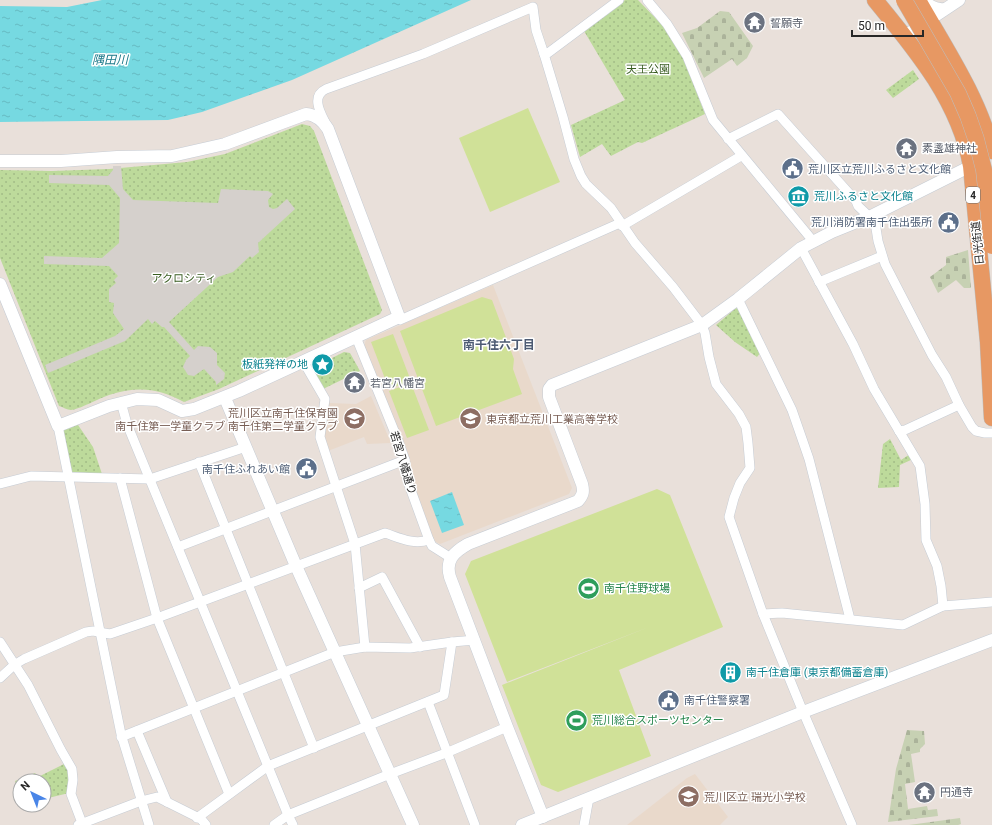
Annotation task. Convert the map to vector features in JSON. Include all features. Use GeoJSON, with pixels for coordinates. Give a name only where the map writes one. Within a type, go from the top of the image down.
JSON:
{"type":"FeatureCollection","features":[{"type":"Feature","properties":{"kind":"highway","name":"日光街道"},"geometry":{"type":"LineString","coordinates":[[875,0],[905,36],[945,94],[957,118],[968,149],[971,166],[988,342],[992,418]]}},
{"type":"Feature","properties":{"kind":"highway","name":"日光街道"},"geometry":{"type":"LineString","coordinates":[[904,0],[958,93],[968,116],[984,170],[992,246]]}},
{"type":"Feature","properties":{"kind":"highway"},"geometry":{"type":"LineString","coordinates":[[918,0],[974,100],[988,136],[992,151]]}},
{"type":"Feature","properties":{"kind":"street"},"geometry":{"type":"LineString","coordinates":[[544,54],[548,53],[619,0]]}},
{"type":"Feature","properties":{"kind":"street"},"geometry":{"type":"LineString","coordinates":[[647,0],[667,24],[687,56],[713,120],[741,156],[813,241]]}},
{"type":"Feature","properties":{"kind":"street"},"geometry":{"type":"LineString","coordinates":[[926,0],[937,8],[948,8]]}},
{"type":"Feature","properties":{"kind":"street"},"geometry":{"type":"LineString","coordinates":[[905,36],[959,0]]}},
{"type":"Feature","properties":{"kind":"street"},"geometry":{"type":"LineString","coordinates":[[399,318],[328,129],[317,104],[318,98],[321,92],[423,54],[533,7],[536,30],[563,117],[574,159],[581,176],[586,184],[611,208],[621,225],[673,287],[702,325],[706,333],[708,357],[716,384],[739,414],[746,427],[750,468],[740,483],[729,517],[763,614],[803,712],[852,825]]}},
{"type":"Feature","properties":{"kind":"street"},"geometry":{"type":"LineString","coordinates":[[0,161],[61,161],[117,157],[172,156],[225,144],[306,114],[316,116],[328,129]]}},
{"type":"Feature","properties":{"kind":"street"},"geometry":{"type":"LineString","coordinates":[[728,140],[778,114],[856,201],[858,206],[875,222],[882,256],[893,280],[932,354],[946,377],[959,405],[976,431],[992,433]]}},
{"type":"Feature","properties":{"kind":"street"},"geometry":{"type":"LineString","coordinates":[[58,426],[121,402],[137,399],[158,400],[177,409],[188,411],[225,398],[399,318],[400,320],[621,225],[741,156]]}},
{"type":"Feature","properties":{"kind":"street"},"geometry":{"type":"LineString","coordinates":[[543,817],[507,727],[448,567],[451,558],[458,550],[468,544],[578,501],[583,496],[584,490],[582,484],[549,397],[549,390],[552,385],[702,325],[738,299],[801,248],[832,232],[869,217],[971,166]]}},
{"type":"Feature","properties":{"kind":"street"},"geometry":{"type":"LineString","coordinates":[[801,248],[874,388],[920,466],[925,504],[926,540],[937,566],[943,606]]}},
{"type":"Feature","properties":{"kind":"street"},"geometry":{"type":"LineString","coordinates":[[819,282],[882,256]]}},
{"type":"Feature","properties":{"kind":"street"},"geometry":{"type":"LineString","coordinates":[[0,284],[58,426],[121,737],[149,825]]}},
{"type":"Feature","properties":{"kind":"street"},"geometry":{"type":"LineString","coordinates":[[738,299],[792,410],[809,459],[850,619]]}},
{"type":"Feature","properties":{"kind":"street","name":"若宮八幡通り"},"geometry":{"type":"LineString","coordinates":[[356,337],[399,443],[405,460],[408,482],[429,540],[432,546],[451,558]]}},
{"type":"Feature","properties":{"kind":"street"},"geometry":{"type":"LineString","coordinates":[[303,361],[325,399],[320,436],[355,544],[365,646]]}},
{"type":"Feature","properties":{"kind":"street"},"geometry":{"type":"LineString","coordinates":[[225,398],[296,566],[413,825]]}},
{"type":"Feature","properties":{"kind":"street"},"geometry":{"type":"LineString","coordinates":[[121,402],[127,424],[293,825]]}},
{"type":"Feature","properties":{"kind":"street"},"geometry":{"type":"LineString","coordinates":[[899,431],[905,430],[959,405]]}},
{"type":"Feature","properties":{"kind":"street"},"geometry":{"type":"LineString","coordinates":[[0,484],[31,476],[150,479],[246,447]]}},
{"type":"Feature","properties":{"kind":"street"},"geometry":{"type":"LineString","coordinates":[[178,547],[405,460]]}},
{"type":"Feature","properties":{"kind":"street"},"geometry":{"type":"LineString","coordinates":[[199,462],[314,748]]}},
{"type":"Feature","properties":{"kind":"street"},"geometry":{"type":"LineString","coordinates":[[120,478],[157,618],[229,794]]}},
{"type":"Feature","properties":{"kind":"street"},"geometry":{"type":"LineString","coordinates":[[0,678],[14,665],[24,659],[86,632],[93,631],[110,634],[201,602],[384,533],[413,542],[420,543],[429,540]]}},
{"type":"Feature","properties":{"kind":"street"},"geometry":{"type":"LineString","coordinates":[[359,588],[382,577],[420,647]]}},
{"type":"Feature","properties":{"kind":"street"},"geometry":{"type":"LineString","coordinates":[[763,614],[782,613],[904,625],[943,606],[992,602]]}},
{"type":"Feature","properties":{"kind":"street"},"geometry":{"type":"LineString","coordinates":[[121,737],[335,652],[365,646],[420,647],[475,640]]}},
{"type":"Feature","properties":{"kind":"street"},"geometry":{"type":"LineString","coordinates":[[522,825],[803,712],[992,640]]}},
{"type":"Feature","properties":{"kind":"street"},"geometry":{"type":"LineString","coordinates":[[0,642],[28,685],[72,769],[73,780],[71,794],[80,824],[141,801],[157,798],[201,819],[206,825]]}},
{"type":"Feature","properties":{"kind":"street"},"geometry":{"type":"LineString","coordinates":[[197,818],[268,766],[444,695],[452,642]]}},
{"type":"Feature","properties":{"kind":"street"},"geometry":{"type":"LineString","coordinates":[[428,702],[446,753],[475,825]]}},
{"type":"Feature","properties":{"kind":"street"},"geometry":{"type":"LineString","coordinates":[[274,825],[288,815],[446,753],[507,727]]}},
{"type":"Feature","properties":{"kind":"street"},"geometry":{"type":"LineString","coordinates":[[137,731],[167,802]]}},
{"type":"Feature","properties":{"kind":"street"},"geometry":{"type":"LineString","coordinates":[[584,825],[589,798]]}},
{"type":"Feature","properties":{"kind":"shaded area"},"geometry":{"type":"Polygon","coordinates":[[[113,166],[121,166],[123,189],[133,200],[218,203],[221,189],[268,191],[273,194],[268,200],[269,207],[273,209],[277,208],[287,199],[295,209],[258,243],[259,252],[252,258],[250,256],[233,272],[218,277],[169,322],[194,350],[198,346],[210,347],[217,353],[217,365],[225,373],[224,379],[216,385],[216,382],[204,369],[194,376],[188,375],[183,367],[186,360],[190,356],[164,327],[155,321],[152,324],[148,319],[125,341],[48,373],[45,365],[115,336],[124,329],[113,313],[114,303],[109,302],[109,289],[116,283],[114,280],[118,276],[109,266],[44,264],[44,256],[102,258],[119,243],[120,198],[109,185],[49,183],[49,175],[108,176],[113,170],[113,166]]]}},
{"type":"Feature","properties":{"kind":"shaded area","name":"東京都立荒川工業高等学校"},"geometry":{"type":"Polygon","coordinates":[[[493,285],[572,488],[569,494],[440,544],[434,541],[414,488],[404,444],[364,346],[366,340],[493,285]]]}},
{"type":"Feature","properties":{"kind":"shaded area","name":"荒川区立南千住保育園 南千住第一学童クラブ 南千住第二学童クラブ"},"geometry":{"type":"Polygon","coordinates":[[[371,396],[391,443],[367,444],[364,437],[328,451],[324,435],[329,403],[356,404],[371,396]]]}},
{"type":"Feature","properties":{"kind":"shaded area","name":"荒川区立 瑞光小学校"},"geometry":{"type":"Polygon","coordinates":[[[695,774],[728,817],[720,825],[627,825],[687,778],[695,774]]]}},
{"type":"Feature","properties":{"kind":"green space","name":"天王公園"},"geometry":{"type":"Polygon","coordinates":[[[625,0],[638,0],[663,26],[682,54],[705,114],[642,143],[638,142],[611,156],[602,144],[580,157],[571,125],[625,100],[584,31],[625,0]]]}},
{"type":"Feature","properties":{"kind":"green space"},"geometry":{"type":"Polygon","coordinates":[[[720,11],[729,12],[753,46],[747,58],[737,66],[732,59],[704,78],[682,33],[697,28],[720,11]]]}},
{"type":"Feature","properties":{"kind":"green space"},"geometry":{"type":"Polygon","coordinates":[[[913,70],[919,79],[893,98],[886,90],[913,70]]]}},
{"type":"Feature","properties":{"kind":"green space"},"geometry":{"type":"Polygon","coordinates":[[[528,108],[560,182],[490,212],[459,138],[528,108]]]}},
{"type":"Feature","properties":{"kind":"green space","name":"アクロシティ"},"geometry":{"type":"Polygon","coordinates":[[[302,124],[310,126],[314,131],[382,310],[380,314],[219,389],[184,402],[156,391],[130,390],[109,395],[84,406],[70,410],[59,406],[0,258],[0,170],[52,171],[109,169],[187,162],[225,154],[302,124]]]}},
{"type":"Feature","properties":{"kind":"green space"},"geometry":{"type":"Polygon","coordinates":[[[968,250],[971,288],[964,288],[956,280],[938,293],[930,277],[946,265],[946,257],[968,250]]]}},
{"type":"Feature","properties":{"kind":"green space"},"geometry":{"type":"Polygon","coordinates":[[[482,297],[492,300],[514,359],[513,369],[522,394],[436,426],[400,331],[482,297]]]}},
{"type":"Feature","properties":{"kind":"green space"},"geometry":{"type":"Polygon","coordinates":[[[736,308],[742,312],[761,352],[757,357],[735,342],[716,325],[736,308]]]}},
{"type":"Feature","properties":{"kind":"green space"},"geometry":{"type":"Polygon","coordinates":[[[393,334],[411,381],[389,389],[371,342],[393,334]]]}},
{"type":"Feature","properties":{"kind":"green space"},"geometry":{"type":"Polygon","coordinates":[[[344,352],[350,353],[360,371],[323,389],[312,371],[314,367],[344,352]]]}},
{"type":"Feature","properties":{"kind":"green space"},"geometry":{"type":"Polygon","coordinates":[[[411,383],[429,430],[407,438],[389,391],[411,383]]]}},
{"type":"Feature","properties":{"kind":"green space"},"geometry":{"type":"Polygon","coordinates":[[[76,422],[93,447],[102,474],[72,472],[61,428],[76,422]]]}},
{"type":"Feature","properties":{"kind":"green space"},"geometry":{"type":"Polygon","coordinates":[[[890,439],[901,460],[910,454],[913,459],[900,465],[899,487],[878,488],[883,444],[890,439]]]}},
{"type":"Feature","properties":{"kind":"green space","name":"南千住野球場"},"geometry":{"type":"Polygon","coordinates":[[[657,489],[670,495],[723,627],[619,670],[651,756],[558,792],[541,785],[502,685],[649,627],[507,682],[465,574],[471,561],[657,489]]]}},
{"type":"Feature","properties":{"kind":"green space"},"geometry":{"type":"Polygon","coordinates":[[[907,730],[924,731],[925,744],[920,749],[920,752],[911,754],[915,782],[905,784],[908,809],[927,806],[928,810],[937,809],[938,816],[888,822],[896,769],[907,730]]]}},
{"type":"Feature","properties":{"kind":"green space"},"geometry":{"type":"Polygon","coordinates":[[[66,763],[70,770],[69,793],[52,797],[52,773],[46,773],[66,763]]]}},
{"type":"Feature","properties":{"kind":"green space"},"geometry":{"type":"Polygon","coordinates":[[[960,818],[961,824],[958,825],[909,825],[960,818]]]}},
{"type":"Feature","properties":{"kind":"water","name":"隅田川"},"geometry":{"type":"Polygon","coordinates":[[[102,0],[471,0],[292,80],[202,112],[168,120],[0,122],[0,6],[67,7],[102,0]]]}},
{"type":"Feature","properties":{"kind":"water"},"geometry":{"type":"Polygon","coordinates":[[[452,492],[464,525],[442,533],[430,501],[452,492]]]}},
{"type":"Feature","properties":{"kind":"place","name":"誓願寺"},"geometry":{"type":"Point","coordinates":[755,23]}},
{"type":"Feature","properties":{"kind":"place","name":"素盞雄神社"},"geometry":{"type":"Point","coordinates":[906,148]}},
{"type":"Feature","properties":{"kind":"place","name":"荒川区立荒川ふるさと文化館"},"geometry":{"type":"Point","coordinates":[792,169]}},
{"type":"Feature","properties":{"kind":"place","name":"荒川ふるさと文化館"},"geometry":{"type":"Point","coordinates":[798,196]}},
{"type":"Feature","properties":{"kind":"place","name":"荒川消防署南千住出張所"},"geometry":{"type":"Point","coordinates":[948,222]}},
{"type":"Feature","properties":{"kind":"place","name":"板紙発祥の地"},"geometry":{"type":"Point","coordinates":[323,364]}},
{"type":"Feature","properties":{"kind":"place","name":"若宮八幡宮"},"geometry":{"type":"Point","coordinates":[354,383]}},
{"type":"Feature","properties":{"kind":"place","name":"荒川区立南千住保育園 南千住第一学童クラブ 南千住第二学童クラブ"},"geometry":{"type":"Point","coordinates":[354,419]}},
{"type":"Feature","properties":{"kind":"place","name":"東京都立荒川工業高等学校"},"geometry":{"type":"Point","coordinates":[470,419]}},
{"type":"Feature","properties":{"kind":"place","name":"南千住ふれあい館"},"geometry":{"type":"Point","coordinates":[306,469]}},
{"type":"Feature","properties":{"kind":"place","name":"南千住野球場"},"geometry":{"type":"Point","coordinates":[589,588]}},
{"type":"Feature","properties":{"kind":"place","name":"南千住倉庫 (東京都備蓄倉庫)"},"geometry":{"type":"Point","coordinates":[731,672]}},
{"type":"Feature","properties":{"kind":"place","name":"南千住警察署"},"geometry":{"type":"Point","coordinates":[668,700]}},
{"type":"Feature","properties":{"kind":"place","name":"荒川総合スポーツセンター"},"geometry":{"type":"Point","coordinates":[577,720]}},
{"type":"Feature","properties":{"kind":"place","name":"円通寺"},"geometry":{"type":"Point","coordinates":[925,792]}},
{"type":"Feature","properties":{"kind":"place","name":"荒川区立 瑞光小学校"},"geometry":{"type":"Point","coordinates":[688,797]}},
{"type":"Feature","properties":{"kind":"district","name":"南千住六丁目"},"geometry":{"type":"Point","coordinates":[499,345]}}]}
